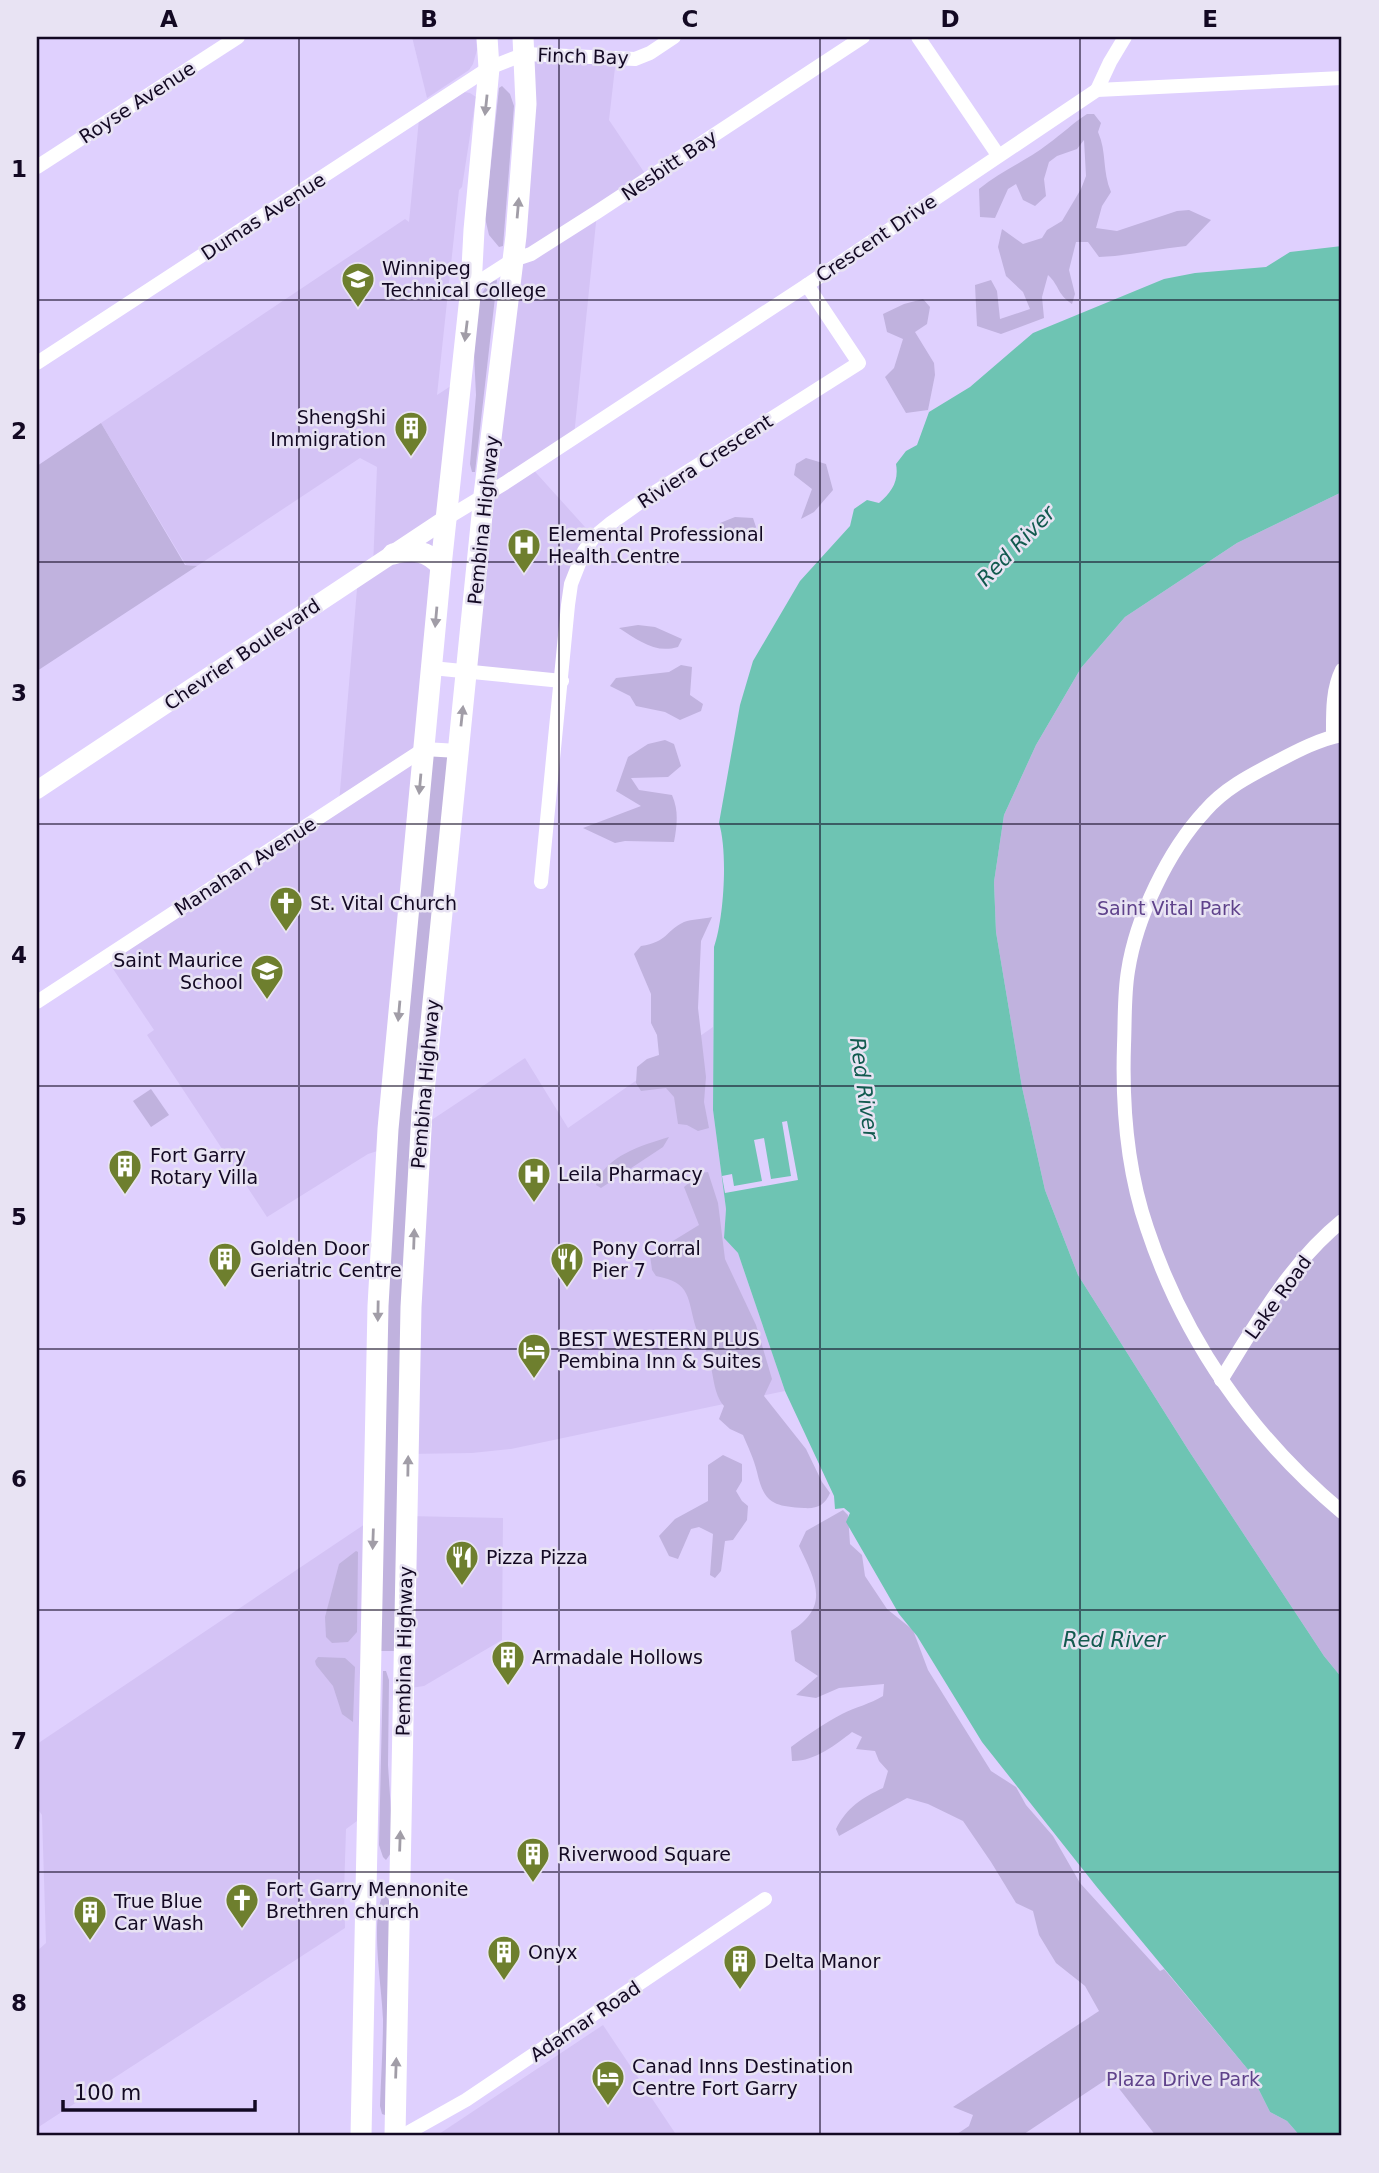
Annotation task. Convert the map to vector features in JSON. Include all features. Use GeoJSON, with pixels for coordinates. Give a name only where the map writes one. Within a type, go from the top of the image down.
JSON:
{"type":"FeatureCollection","features":[{"type":"Feature","properties":{"kind":"main road","name":"Pembina Highway"},"geometry":{"type":"LineString","coordinates":[[361,2136],[379,1269],[387,1138],[441,566],[471,287],[489,68],[486,37]]}},
{"type":"Feature","properties":{"kind":"main road","name":"Pembina Highway"},"geometry":{"type":"LineString","coordinates":[[395,2136],[411,1307],[420,1131],[485,495],[513,260],[526,104],[524,45]]}},
{"type":"Feature","properties":{"kind":"main road"},"geometry":{"type":"LineString","coordinates":[[393,554],[405,551],[421,552],[434,558],[441,566]]}},
{"type":"Feature","properties":{"kind":"main road"},"geometry":{"type":"LineString","coordinates":[[406,942],[439,945]]}},
{"type":"Feature","properties":{"kind":"street","name":"Royse Avenue"},"geometry":{"type":"LineString","coordinates":[[37,167],[238,37]]}},
{"type":"Feature","properties":{"kind":"street","name":"Finch Bay"},"geometry":{"type":"LineString","coordinates":[[489,68],[524,45],[635,59],[650,53],[674,37]]}},
{"type":"Feature","properties":{"kind":"street","name":"Nesbitt Bay"},"geometry":{"type":"LineString","coordinates":[[471,287],[513,260],[531,254],[597,212],[863,37]]}},
{"type":"Feature","properties":{"kind":"street"},"geometry":{"type":"LineString","coordinates":[[918,37],[998,155]]}},
{"type":"Feature","properties":{"kind":"street"},"geometry":{"type":"LineString","coordinates":[[1125,37],[1097,90],[1342,78]]}},
{"type":"Feature","properties":{"kind":"street","name":"Dumas Avenue"},"geometry":{"type":"LineString","coordinates":[[37,363],[489,68]]}},
{"type":"Feature","properties":{"kind":"street","name":"Crescent Drive"},"geometry":{"type":"LineString","coordinates":[[447,517],[807,285],[1097,90]]}},
{"type":"Feature","properties":{"kind":"street","name":"Riviera Crescent"},"geometry":{"type":"LineString","coordinates":[[541,882],[571,584],[584,551],[594,537],[649,496],[859,363],[807,285]]}},
{"type":"Feature","properties":{"kind":"street","name":"Chevrier Boulevard"},"geometry":{"type":"LineString","coordinates":[[37,790],[447,517]]}},
{"type":"Feature","properties":{"kind":"street"},"geometry":{"type":"LineString","coordinates":[[432,668],[562,681]]}},
{"type":"Feature","properties":{"kind":"street"},"geometry":{"type":"LineString","coordinates":[[1342,670],[1333,703],[1338,736],[1292,754],[1239,781],[1205,811],[1177,850],[1146,906],[1128,971],[1124,1105],[1135,1184],[1146,1227],[1167,1281],[1195,1338],[1221,1380],[1285,1461],[1342,1512]]}},
{"type":"Feature","properties":{"kind":"street"},"geometry":{"type":"LineString","coordinates":[[424,749],[458,751]]}},
{"type":"Feature","properties":{"kind":"street","name":"Manahan Avenue"},"geometry":{"type":"LineString","coordinates":[[37,1002],[424,749]]}},
{"type":"Feature","properties":{"kind":"street","name":"Lake Road"},"geometry":{"type":"LineString","coordinates":[[1221,1380],[1294,1269],[1327,1233],[1342,1221]]}},
{"type":"Feature","properties":{"kind":"street","name":"Adamar Road"},"geometry":{"type":"LineString","coordinates":[[401,2136],[466,2100],[765,1899]]}},
{"type":"Feature","properties":{"kind":"shaded area"},"geometry":{"type":"Polygon","coordinates":[[[412,37],[476,37],[477,50],[473,64],[469,70],[427,98],[412,37]]]}},
{"type":"Feature","properties":{"kind":"shaded area"},"geometry":{"type":"Polygon","coordinates":[[[525,54],[616,59],[609,120],[648,178],[597,213],[574,436],[529,465],[594,537],[577,566],[562,681],[467,672],[525,54]]]}},
{"type":"Feature","properties":{"kind":"shaded area"},"geometry":{"type":"Polygon","coordinates":[[[464,92],[476,97],[462,187],[459,190],[437,395],[460,380],[387,1148],[368,1154],[267,1217],[147,1035],[154,1030],[105,957],[339,803],[358,577],[373,567],[377,467],[360,458],[197,566],[186,565],[101,423],[405,219],[409,222],[419,119],[464,92]]]}},
{"type":"Feature","properties":{"kind":"shaded area"},"geometry":{"type":"Polygon","coordinates":[[[713,1027],[713,1110],[726,1209],[724,1238],[738,1253],[785,1391],[511,1449],[472,1453],[408,1454],[421,1127],[525,1058],[568,1128],[713,1027]]]}},
{"type":"Feature","properties":{"kind":"shaded area"},"geometry":{"type":"Polygon","coordinates":[[[407,1516],[503,1518],[502,1640],[424,1686],[404,1689],[407,1516]]]}},
{"type":"Feature","properties":{"kind":"shaded area"},"geometry":{"type":"Polygon","coordinates":[[[371,1520],[364,1816],[346,1829],[345,1928],[37,2128],[37,1951],[46,1943],[42,1815],[37,1808],[37,1744],[371,1520]]]}},
{"type":"Feature","properties":{"kind":"shaded area"},"geometry":{"type":"Polygon","coordinates":[[[603,2025],[677,2136],[436,2136],[603,2025]]]}},
{"type":"Feature","properties":{"kind":"green space"},"geometry":{"type":"Polygon","coordinates":[[[502,86],[510,94],[514,106],[503,246],[499,247],[489,235],[485,218],[499,88],[502,86]]]}},
{"type":"Feature","properties":{"kind":"green space"},"geometry":{"type":"Polygon","coordinates":[[[1087,114],[1094,114],[1101,123],[1098,132],[1111,192],[1102,206],[1096,228],[1117,231],[1177,211],[1189,210],[1211,220],[1186,246],[1099,257],[1088,242],[1076,242],[1069,270],[1075,294],[1072,304],[1048,275],[1042,297],[1044,318],[1001,334],[977,326],[975,285],[991,280],[997,291],[1000,319],[1030,309],[1023,292],[1006,276],[998,247],[1002,229],[1023,244],[1042,238],[1047,230],[1062,221],[1086,176],[1084,140],[1077,149],[1049,162],[1044,179],[1046,196],[1035,206],[1023,200],[1016,184],[1008,189],[995,218],[980,217],[979,189],[1040,150],[1087,114]]]}},
{"type":"Feature","properties":{"kind":"green space"},"geometry":{"type":"Polygon","coordinates":[[[497,280],[475,472],[472,472],[470,464],[476,395],[474,354],[478,299],[486,287],[497,280]]]}},
{"type":"Feature","properties":{"kind":"green space"},"geometry":{"type":"Polygon","coordinates":[[[923,299],[930,307],[927,324],[915,332],[934,363],[935,375],[928,410],[906,413],[885,377],[894,368],[903,339],[887,332],[883,314],[923,299]]]}},
{"type":"Feature","properties":{"kind":"green space"},"geometry":{"type":"Polygon","coordinates":[[[101,423],[185,565],[197,566],[37,671],[37,466],[101,423]]]}},
{"type":"Feature","properties":{"kind":"green space"},"geometry":{"type":"Polygon","coordinates":[[[806,458],[826,464],[833,490],[814,512],[801,519],[812,489],[794,475],[796,464],[806,458]]]}},
{"type":"Feature","properties":{"kind":"green space","name":"Saint Vital Park"},"geometry":{"type":"Polygon","coordinates":[[[1342,492],[1342,1678],[1324,1656],[1189,1451],[1078,1275],[1045,1190],[1022,1087],[996,932],[994,882],[1004,815],[1036,745],[1081,668],[1125,617],[1237,543],[1342,492]]]}},
{"type":"Feature","properties":{"kind":"green space"},"geometry":{"type":"Polygon","coordinates":[[[735,517],[753,518],[756,527],[749,539],[728,533],[721,535],[720,523],[735,517]]]}},
{"type":"Feature","properties":{"kind":"green space"},"geometry":{"type":"Polygon","coordinates":[[[638,625],[655,627],[682,639],[678,647],[662,649],[647,645],[619,628],[638,625]]]}},
{"type":"Feature","properties":{"kind":"green space"},"geometry":{"type":"Polygon","coordinates":[[[681,665],[692,667],[690,695],[703,704],[701,711],[680,720],[665,712],[636,706],[630,696],[610,686],[616,678],[669,672],[681,665]]]}},
{"type":"Feature","properties":{"kind":"green space"},"geometry":{"type":"Polygon","coordinates":[[[665,740],[674,744],[681,766],[668,777],[631,778],[639,790],[672,795],[677,818],[674,842],[615,843],[583,828],[641,806],[616,791],[628,757],[648,744],[665,740]]]}},
{"type":"Feature","properties":{"kind":"green space"},"geometry":{"type":"Polygon","coordinates":[[[422,749],[458,751],[421,1126],[404,1651],[371,1651],[379,1269],[422,749]]]}},
{"type":"Feature","properties":{"kind":"green space"},"geometry":{"type":"Polygon","coordinates":[[[712,917],[701,941],[698,1008],[706,1077],[704,1102],[709,1128],[698,1131],[678,1124],[674,1097],[666,1088],[641,1091],[636,1083],[637,1067],[647,1059],[659,1055],[657,1035],[651,1023],[651,994],[634,954],[641,946],[656,942],[684,922],[712,917]]]}},
{"type":"Feature","properties":{"kind":"green space"},"geometry":{"type":"Polygon","coordinates":[[[151,1089],[169,1115],[151,1127],[133,1101],[151,1089]]]}},
{"type":"Feature","properties":{"kind":"green space"},"geometry":{"type":"Polygon","coordinates":[[[669,1137],[663,1147],[601,1188],[596,1185],[600,1175],[616,1159],[637,1148],[669,1137]]]}},
{"type":"Feature","properties":{"kind":"green space"},"geometry":{"type":"Polygon","coordinates":[[[708,1172],[718,1203],[725,1259],[756,1325],[772,1379],[764,1396],[806,1449],[830,1493],[826,1501],[817,1507],[785,1506],[777,1504],[767,1496],[743,1435],[730,1429],[719,1419],[724,1406],[716,1390],[709,1359],[686,1293],[676,1283],[656,1276],[652,1270],[650,1255],[699,1225],[684,1187],[701,1173],[708,1172]]]}},
{"type":"Feature","properties":{"kind":"green space"},"geometry":{"type":"Polygon","coordinates":[[[723,1455],[742,1464],[742,1481],[736,1491],[748,1506],[747,1520],[733,1540],[725,1541],[721,1571],[715,1578],[710,1575],[713,1534],[699,1527],[691,1529],[678,1559],[669,1556],[659,1536],[675,1519],[708,1501],[708,1465],[723,1455]]]}},
{"type":"Feature","properties":{"kind":"green space","name":"Plaza Drive Park"},"geometry":{"type":"Polygon","coordinates":[[[843,1510],[848,1515],[850,1544],[862,1555],[865,1576],[887,1609],[913,1630],[928,1670],[991,1771],[1016,1787],[1026,1805],[1053,1836],[1080,1883],[1160,1971],[1164,1969],[1250,2072],[1270,2112],[1287,2121],[1300,2136],[1156,2136],[1110,2077],[1021,2136],[954,2136],[969,2126],[973,2115],[953,2107],[1099,2011],[1085,1986],[1056,1963],[1039,1935],[1033,1911],[1016,1903],[963,1821],[928,1804],[907,1798],[839,1836],[836,1829],[845,1815],[862,1800],[883,1788],[888,1771],[875,1751],[856,1749],[862,1737],[852,1732],[816,1756],[792,1761],[791,1747],[803,1738],[842,1714],[883,1696],[884,1684],[839,1688],[816,1698],[796,1695],[818,1676],[795,1661],[791,1631],[811,1612],[816,1592],[799,1546],[806,1531],[843,1510]]]}},
{"type":"Feature","properties":{"kind":"green space"},"geometry":{"type":"Polygon","coordinates":[[[356,1551],[357,1632],[348,1642],[332,1643],[326,1637],[325,1617],[339,1564],[356,1551]]]}},
{"type":"Feature","properties":{"kind":"green space"},"geometry":{"type":"Polygon","coordinates":[[[318,1657],[345,1658],[355,1667],[353,1722],[342,1714],[333,1686],[316,1665],[318,1657]]]}},
{"type":"Feature","properties":{"kind":"green space"},"geometry":{"type":"Polygon","coordinates":[[[383,1671],[386,1671],[389,1680],[388,1765],[392,1826],[391,1853],[386,1860],[379,1845],[383,1671]]]}},
{"type":"Feature","properties":{"kind":"green space"},"geometry":{"type":"Polygon","coordinates":[[[383,1895],[386,1895],[390,1903],[385,2115],[382,2114],[380,2106],[383,2019],[377,1938],[377,1921],[383,1895]]]}},
{"type":"Feature","properties":{"kind":"water","name":"Red River"},"geometry":{"type":"Polygon","coordinates":[[[1342,246],[1342,492],[1237,543],[1125,617],[1081,668],[1036,745],[1004,815],[994,882],[996,932],[1022,1087],[1045,1190],[1078,1275],[1189,1451],[1324,1656],[1342,1678],[1342,2136],[1300,2136],[1287,2121],[1270,2112],[1250,2072],[1096,1886],[982,1742],[917,1636],[899,1614],[846,1522],[850,1513],[844,1508],[835,1509],[834,1496],[785,1391],[738,1253],[724,1238],[726,1209],[713,1110],[714,947],[724,885],[719,823],[740,705],[753,661],[800,581],[850,526],[854,509],[867,500],[879,503],[888,495],[895,481],[896,464],[906,451],[917,445],[929,412],[970,387],[1033,333],[1164,279],[1195,273],[1266,267],[1290,252],[1342,246]]]}},
{"type":"Feature","properties":{"kind":"pier"},"geometry":{"type":"Polygon","coordinates":[[[787,1121],[798,1180],[725,1193],[722,1176],[732,1174],[734,1186],[762,1181],[754,1140],[764,1138],[771,1179],[791,1176],[782,1122],[787,1121]]]}},
{"type":"Feature","properties":{"kind":"place","name":"Winnipeg Technical College"},"geometry":{"type":"Point","coordinates":[358,309]}},
{"type":"Feature","properties":{"kind":"place","name":"ShengShi Immigration"},"geometry":{"type":"Point","coordinates":[411,458]}},
{"type":"Feature","properties":{"kind":"place","name":"Elemental Professional Health Centre"},"geometry":{"type":"Point","coordinates":[524,575]}},
{"type":"Feature","properties":{"kind":"place","name":"St. Vital Church"},"geometry":{"type":"Point","coordinates":[286,933]}},
{"type":"Feature","properties":{"kind":"place","name":"Saint Maurice School"},"geometry":{"type":"Point","coordinates":[267,1001]}},
{"type":"Feature","properties":{"kind":"place","name":"Fort Garry Rotary Villa"},"geometry":{"type":"Point","coordinates":[125,1196]}},
{"type":"Feature","properties":{"kind":"place","name":"Leila Pharmacy"},"geometry":{"type":"Point","coordinates":[534,1204]}},
{"type":"Feature","properties":{"kind":"place","name":"Golden Door Geriatric Centre"},"geometry":{"type":"Point","coordinates":[225,1289]}},
{"type":"Feature","properties":{"kind":"place","name":"Pony Corral Pier 7"},"geometry":{"type":"Point","coordinates":[567,1289]}},
{"type":"Feature","properties":{"kind":"place","name":"BEST WESTERN PLUS Pembina Inn & Suites"},"geometry":{"type":"Point","coordinates":[534,1380]}},
{"type":"Feature","properties":{"kind":"place","name":"Pizza Pizza"},"geometry":{"type":"Point","coordinates":[462,1587]}},
{"type":"Feature","properties":{"kind":"place","name":"Armadale Hollows"},"geometry":{"type":"Point","coordinates":[508,1687]}},
{"type":"Feature","properties":{"kind":"place","name":"Riverwood Square"},"geometry":{"type":"Point","coordinates":[533,1884]}},
{"type":"Feature","properties":{"kind":"place","name":"Fort Garry Mennonite Brethren church"},"geometry":{"type":"Point","coordinates":[242,1930]}},
{"type":"Feature","properties":{"kind":"place","name":"True Blue Car Wash"},"geometry":{"type":"Point","coordinates":[90,1942]}},
{"type":"Feature","properties":{"kind":"place","name":"Onyx"},"geometry":{"type":"Point","coordinates":[504,1982]}},
{"type":"Feature","properties":{"kind":"place","name":"Delta Manor"},"geometry":{"type":"Point","coordinates":[740,1991]}},
{"type":"Feature","properties":{"kind":"place","name":"Canad Inns Destination Centre Fort Garry"},"geometry":{"type":"Point","coordinates":[608,2107]}}]}
